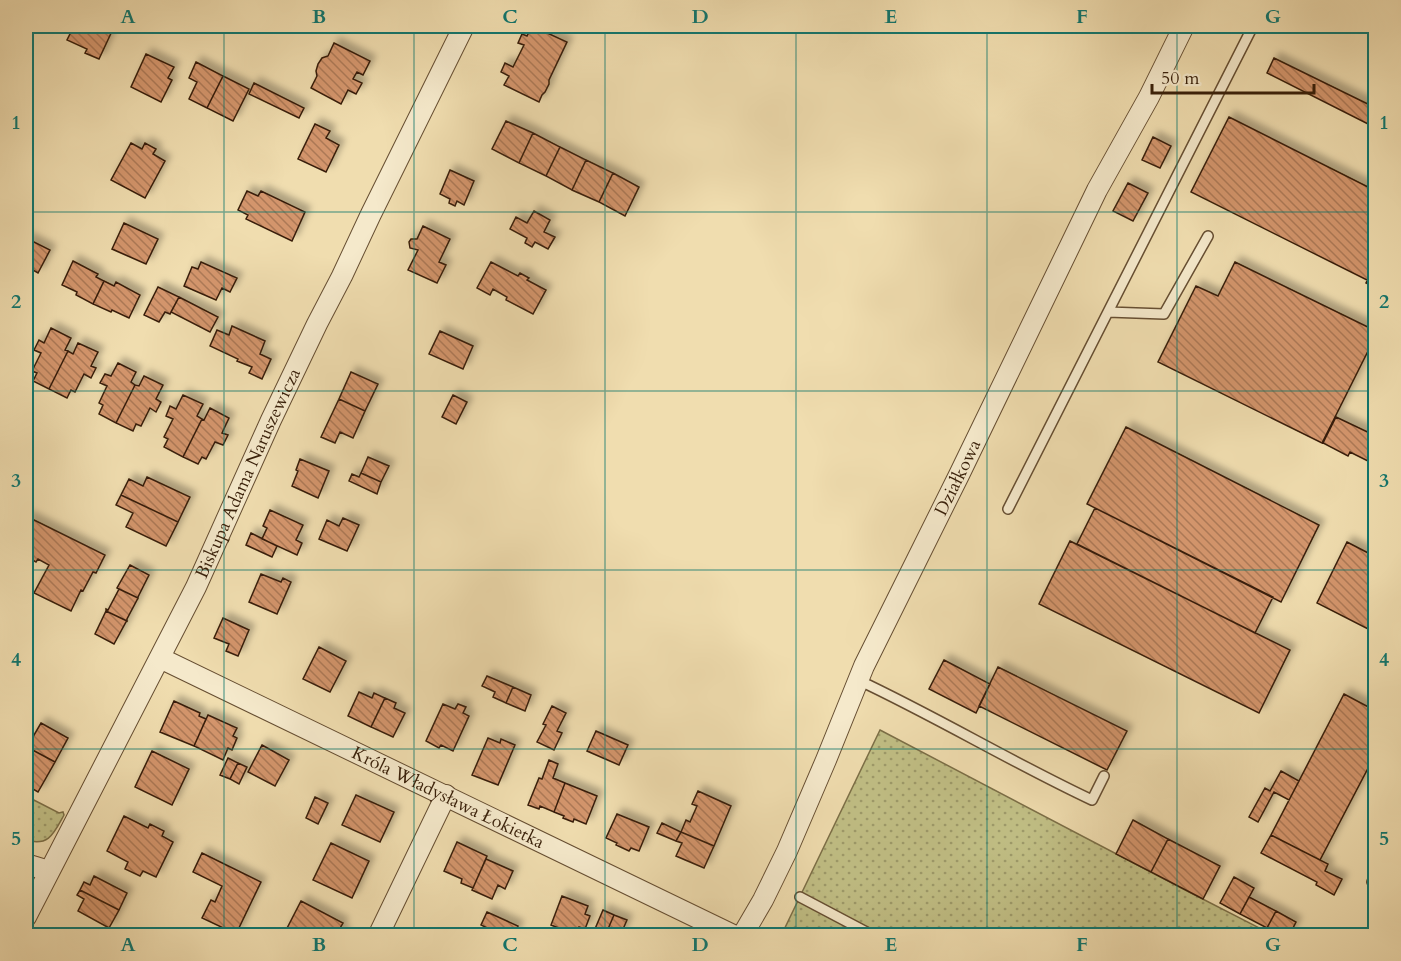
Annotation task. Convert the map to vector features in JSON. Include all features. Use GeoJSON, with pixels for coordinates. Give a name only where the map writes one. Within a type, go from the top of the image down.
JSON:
{"type":"FeatureCollection","features":[{"type":"Feature","properties":{"kind":"street","name":"Biskupa Adama Naruszewicza"},"geometry":{"type":"LineString","coordinates":[[26,917],[196,587],[271,420],[464,26]]}},
{"type":"Feature","properties":{"kind":"street","name":"Działkowa"},"geometry":{"type":"LineString","coordinates":[[742,936],[787,851],[858,680],[1097,190],[1149,97],[1184,26]]}},
{"type":"Feature","properties":{"kind":"street","name":"Króla Władysława Łokietka"},"geometry":{"type":"LineString","coordinates":[[160,658],[735,936]]}},
{"type":"Feature","properties":{"kind":"street"},"geometry":{"type":"LineString","coordinates":[[378,936],[446,795]]}},
{"type":"Feature","properties":{"kind":"street"},"geometry":{"type":"LineString","coordinates":[[26,864],[49,871]]}},
{"type":"Feature","properties":{"kind":"lane"},"geometry":{"type":"LineString","coordinates":[[1008,509],[1253,26]]}},
{"type":"Feature","properties":{"kind":"lane"},"geometry":{"type":"LineString","coordinates":[[1108,312],[1164,314],[1208,236]]}},
{"type":"Feature","properties":{"kind":"lane"},"geometry":{"type":"LineString","coordinates":[[858,680],[902,700],[1092,800],[1104,776]]}},
{"type":"Feature","properties":{"kind":"lane"},"geometry":{"type":"LineString","coordinates":[[1376,875],[1372,882],[1376,884]]}},
{"type":"Feature","properties":{"kind":"lane"},"geometry":{"type":"LineString","coordinates":[[800,897],[874,936]]}},
{"type":"Feature","properties":{"kind":"shaded area"},"geometry":{"type":"Polygon","coordinates":[[[880,730],[1189,892],[1273,935],[781,936],[880,730]]]}},
{"type":"Feature","properties":{"kind":"shaded area"},"geometry":{"type":"Polygon","coordinates":[[[26,796],[59,813],[63,812],[64,815],[50,837],[40,842],[26,840],[26,796]]]}},
{"type":"Feature","properties":{"kind":"building"},"geometry":{"type":"Polygon","coordinates":[[[74,26],[103,26],[113,29],[99,59],[85,53],[87,49],[67,40],[74,26]]]}},
{"type":"Feature","properties":{"kind":"building"},"geometry":{"type":"Polygon","coordinates":[[[532,26],[567,42],[539,102],[504,85],[509,76],[501,72],[505,63],[513,67],[524,45],[518,43],[522,34],[527,36],[532,26]]]}},
{"type":"Feature","properties":{"kind":"building"},"geometry":{"type":"Polygon","coordinates":[[[334,43],[370,61],[363,75],[357,72],[353,79],[362,83],[356,94],[348,90],[341,104],[311,88],[317,76],[318,64],[322,58],[328,56],[334,43]]]}},
{"type":"Feature","properties":{"kind":"building"},"geometry":{"type":"Polygon","coordinates":[[[146,54],[174,67],[168,78],[172,80],[161,102],[131,87],[146,54]]]}},
{"type":"Feature","properties":{"kind":"building"},"geometry":{"type":"Polygon","coordinates":[[[1274,58],[1376,108],[1376,128],[1267,73],[1274,58]]]}},
{"type":"Feature","properties":{"kind":"building"},"geometry":{"type":"Polygon","coordinates":[[[196,62],[223,76],[207,108],[189,99],[197,82],[189,78],[196,62]]]}},
{"type":"Feature","properties":{"kind":"building"},"geometry":{"type":"Polygon","coordinates":[[[223,76],[249,89],[233,121],[207,108],[223,76]]]}},
{"type":"Feature","properties":{"kind":"building"},"geometry":{"type":"Polygon","coordinates":[[[254,83],[304,108],[299,118],[249,94],[254,83]]]}},
{"type":"Feature","properties":{"kind":"building"},"geometry":{"type":"Polygon","coordinates":[[[1229,117],[1376,191],[1376,264],[1367,280],[1191,192],[1229,117]]]}},
{"type":"Feature","properties":{"kind":"building"},"geometry":{"type":"Polygon","coordinates":[[[506,121],[533,133],[519,163],[492,149],[506,121]]]}},
{"type":"Feature","properties":{"kind":"building"},"geometry":{"type":"Polygon","coordinates":[[[315,124],[330,131],[326,138],[339,145],[326,172],[298,159],[315,124]]]}},
{"type":"Feature","properties":{"kind":"building"},"geometry":{"type":"Polygon","coordinates":[[[533,133],[560,147],[546,176],[519,163],[533,133]]]}},
{"type":"Feature","properties":{"kind":"building"},"geometry":{"type":"Polygon","coordinates":[[[1153,137],[1171,146],[1160,168],[1142,160],[1153,137]]]}},
{"type":"Feature","properties":{"kind":"building"},"geometry":{"type":"Polygon","coordinates":[[[131,143],[142,149],[145,143],[156,149],[153,154],[165,161],[145,198],[111,180],[131,143]]]}},
{"type":"Feature","properties":{"kind":"building"},"geometry":{"type":"Polygon","coordinates":[[[560,147],[586,160],[572,190],[546,176],[560,147]]]}},
{"type":"Feature","properties":{"kind":"building"},"geometry":{"type":"Polygon","coordinates":[[[586,160],[613,173],[599,202],[572,190],[586,160]]]}},
{"type":"Feature","properties":{"kind":"building"},"geometry":{"type":"Polygon","coordinates":[[[450,170],[474,181],[464,205],[457,201],[455,206],[449,203],[450,199],[440,194],[450,170]]]}},
{"type":"Feature","properties":{"kind":"building"},"geometry":{"type":"Polygon","coordinates":[[[613,173],[639,187],[625,216],[599,202],[613,173]]]}},
{"type":"Feature","properties":{"kind":"building"},"geometry":{"type":"Polygon","coordinates":[[[1128,183],[1148,193],[1133,221],[1113,211],[1128,183]]]}},
{"type":"Feature","properties":{"kind":"building"},"geometry":{"type":"Polygon","coordinates":[[[247,191],[258,196],[261,191],[305,212],[292,241],[246,219],[248,215],[238,210],[247,191]]]}},
{"type":"Feature","properties":{"kind":"building"},"geometry":{"type":"Polygon","coordinates":[[[534,211],[550,220],[544,232],[555,237],[548,249],[535,242],[532,247],[525,243],[527,238],[510,229],[516,217],[527,223],[534,211]]]}},
{"type":"Feature","properties":{"kind":"building"},"geometry":{"type":"Polygon","coordinates":[[[124,223],[158,239],[146,264],[112,249],[124,223]]]}},
{"type":"Feature","properties":{"kind":"building"},"geometry":{"type":"Polygon","coordinates":[[[423,226],[450,239],[439,262],[446,265],[437,283],[408,270],[418,250],[410,248],[409,242],[411,239],[417,239],[423,226]]]}},
{"type":"Feature","properties":{"kind":"building"},"geometry":{"type":"Polygon","coordinates":[[[26,238],[50,250],[38,273],[26,266],[26,238]]]}},
{"type":"Feature","properties":{"kind":"building"},"geometry":{"type":"Polygon","coordinates":[[[73,261],[98,274],[96,277],[104,281],[93,304],[76,295],[77,292],[62,285],[73,261]]]}},
{"type":"Feature","properties":{"kind":"building"},"geometry":{"type":"Polygon","coordinates":[[[201,262],[237,278],[230,292],[222,288],[216,300],[184,286],[192,267],[198,269],[201,262]]]}},
{"type":"Feature","properties":{"kind":"building"},"geometry":{"type":"Polygon","coordinates":[[[491,262],[518,276],[520,273],[529,278],[527,280],[546,290],[533,314],[506,300],[507,297],[493,289],[490,295],[477,288],[491,262]]]}},
{"type":"Feature","properties":{"kind":"building"},"geometry":{"type":"Polygon","coordinates":[[[1235,262],[1376,331],[1322,443],[1158,362],[1196,286],[1218,296],[1235,262]]]}},
{"type":"Feature","properties":{"kind":"building"},"geometry":{"type":"Polygon","coordinates":[[[1376,264],[1376,288],[1366,283],[1376,264]]]}},
{"type":"Feature","properties":{"kind":"building"},"geometry":{"type":"Polygon","coordinates":[[[104,281],[114,286],[116,282],[140,295],[129,318],[93,304],[104,281]]]}},
{"type":"Feature","properties":{"kind":"building"},"geometry":{"type":"Polygon","coordinates":[[[158,287],[179,297],[170,314],[165,312],[159,322],[144,315],[158,287]]]}},
{"type":"Feature","properties":{"kind":"building"},"geometry":{"type":"Polygon","coordinates":[[[179,297],[218,317],[210,332],[171,312],[179,297]]]}},
{"type":"Feature","properties":{"kind":"building"},"geometry":{"type":"Polygon","coordinates":[[[232,326],[265,341],[260,354],[271,359],[262,379],[249,373],[252,367],[210,346],[217,330],[229,335],[232,326]]]}},
{"type":"Feature","properties":{"kind":"building"},"geometry":{"type":"Polygon","coordinates":[[[51,328],[71,338],[65,350],[68,351],[49,389],[33,381],[37,373],[32,371],[41,353],[34,350],[39,340],[44,343],[51,328]]]}},
{"type":"Feature","properties":{"kind":"building"},"geometry":{"type":"Polygon","coordinates":[[[440,331],[473,346],[463,369],[429,354],[440,331]]]}},
{"type":"Feature","properties":{"kind":"building"},"geometry":{"type":"Polygon","coordinates":[[[78,343],[98,352],[91,366],[96,368],[91,378],[84,374],[75,392],[71,390],[67,398],[49,389],[68,351],[73,354],[78,343]]]}},
{"type":"Feature","properties":{"kind":"building"},"geometry":{"type":"Polygon","coordinates":[[[118,363],[136,372],[131,382],[135,385],[116,423],[99,414],[103,405],[99,403],[107,386],[100,383],[105,374],[111,376],[118,363]]]}},
{"type":"Feature","properties":{"kind":"building"},"geometry":{"type":"Polygon","coordinates":[[[351,372],[378,384],[365,411],[339,399],[351,372]]]}},
{"type":"Feature","properties":{"kind":"building"},"geometry":{"type":"Polygon","coordinates":[[[144,376],[163,385],[156,399],[161,402],[156,412],[150,408],[141,426],[136,424],[133,431],[116,423],[135,385],[139,386],[144,376]]]}},
{"type":"Feature","properties":{"kind":"building"},"geometry":{"type":"Polygon","coordinates":[[[183,395],[203,404],[197,416],[202,419],[183,457],[164,447],[168,439],[164,437],[173,419],[166,416],[170,406],[176,409],[183,395]]]}},
{"type":"Feature","properties":{"kind":"building"},"geometry":{"type":"Polygon","coordinates":[[[453,395],[467,402],[456,424],[442,417],[453,395]]]}},
{"type":"Feature","properties":{"kind":"building"},"geometry":{"type":"Polygon","coordinates":[[[339,399],[365,411],[353,438],[340,432],[335,443],[321,437],[339,399]]]}},
{"type":"Feature","properties":{"kind":"building"},"geometry":{"type":"Polygon","coordinates":[[[210,408],[229,418],[222,433],[228,435],[223,445],[215,442],[206,459],[202,457],[198,464],[183,457],[210,408]]]}},
{"type":"Feature","properties":{"kind":"building"},"geometry":{"type":"Polygon","coordinates":[[[1336,417],[1376,436],[1376,465],[1350,452],[1348,456],[1323,443],[1336,417]]]}},
{"type":"Feature","properties":{"kind":"building"},"geometry":{"type":"Polygon","coordinates":[[[1126,427],[1319,525],[1281,602],[1087,504],[1126,427]]]}},
{"type":"Feature","properties":{"kind":"building"},"geometry":{"type":"Polygon","coordinates":[[[368,457],[389,466],[381,482],[361,473],[368,457]]]}},
{"type":"Feature","properties":{"kind":"building"},"geometry":{"type":"Polygon","coordinates":[[[300,459],[329,471],[318,498],[292,486],[300,459]]]}},
{"type":"Feature","properties":{"kind":"building"},"geometry":{"type":"Polygon","coordinates":[[[361,473],[381,482],[377,494],[349,481],[352,474],[359,477],[361,473]]]}},
{"type":"Feature","properties":{"kind":"building"},"geometry":{"type":"Polygon","coordinates":[[[147,477],[190,497],[178,522],[121,495],[129,479],[143,486],[147,477]]]}},
{"type":"Feature","properties":{"kind":"building"},"geometry":{"type":"Polygon","coordinates":[[[121,495],[178,522],[166,546],[126,527],[133,513],[116,505],[121,495]]]}},
{"type":"Feature","properties":{"kind":"building"},"geometry":{"type":"Polygon","coordinates":[[[1095,508],[1273,597],[1255,633],[1077,544],[1095,508]]]}},
{"type":"Feature","properties":{"kind":"building"},"geometry":{"type":"Polygon","coordinates":[[[270,510],[303,525],[296,540],[302,543],[297,555],[262,539],[267,528],[263,526],[270,510]]]}},
{"type":"Feature","properties":{"kind":"building"},"geometry":{"type":"Polygon","coordinates":[[[26,516],[105,555],[96,573],[93,572],[83,591],[81,590],[71,611],[34,593],[49,565],[38,559],[36,562],[27,557],[26,562],[26,516]]]}},
{"type":"Feature","properties":{"kind":"building"},"geometry":{"type":"Polygon","coordinates":[[[343,518],[359,525],[347,551],[319,539],[327,520],[339,526],[343,518]]]}},
{"type":"Feature","properties":{"kind":"building"},"geometry":{"type":"Polygon","coordinates":[[[251,533],[277,546],[272,557],[246,545],[251,533]]]}},
{"type":"Feature","properties":{"kind":"building"},"geometry":{"type":"Polygon","coordinates":[[[1070,541],[1290,650],[1259,713],[1039,604],[1070,541]]]}},
{"type":"Feature","properties":{"kind":"building"},"geometry":{"type":"Polygon","coordinates":[[[1347,542],[1376,557],[1376,633],[1317,603],[1347,542]]]}},
{"type":"Feature","properties":{"kind":"building"},"geometry":{"type":"Polygon","coordinates":[[[130,565],[149,575],[138,598],[117,588],[130,565]]]}},
{"type":"Feature","properties":{"kind":"building"},"geometry":{"type":"Polygon","coordinates":[[[261,574],[281,582],[283,578],[291,582],[277,614],[249,602],[261,574]]]}},
{"type":"Feature","properties":{"kind":"building"},"geometry":{"type":"Polygon","coordinates":[[[117,588],[138,598],[127,621],[106,611],[119,589],[117,588]]]}},
{"type":"Feature","properties":{"kind":"building"},"geometry":{"type":"Polygon","coordinates":[[[106,611],[127,621],[114,644],[95,634],[106,611]]]}},
{"type":"Feature","properties":{"kind":"building"},"geometry":{"type":"Polygon","coordinates":[[[223,618],[249,630],[238,656],[226,651],[229,644],[214,638],[223,618]]]}},
{"type":"Feature","properties":{"kind":"building"},"geometry":{"type":"Polygon","coordinates":[[[319,647],[346,661],[330,692],[303,679],[319,647]]]}},
{"type":"Feature","properties":{"kind":"building"},"geometry":{"type":"Polygon","coordinates":[[[944,660],[990,684],[976,713],[929,689],[944,660]]]}},
{"type":"Feature","properties":{"kind":"building"},"geometry":{"type":"Polygon","coordinates":[[[998,667],[1127,731],[1107,770],[979,706],[998,667]]]}},
{"type":"Feature","properties":{"kind":"building"},"geometry":{"type":"Polygon","coordinates":[[[487,676],[513,687],[506,703],[493,697],[495,692],[482,686],[487,676]]]}},
{"type":"Feature","properties":{"kind":"building"},"geometry":{"type":"Polygon","coordinates":[[[513,687],[531,695],[525,711],[506,703],[513,687]]]}},
{"type":"Feature","properties":{"kind":"building"},"geometry":{"type":"Polygon","coordinates":[[[359,692],[372,698],[374,693],[385,698],[371,727],[348,716],[359,692]]]}},
{"type":"Feature","properties":{"kind":"building"},"geometry":{"type":"Polygon","coordinates":[[[1344,694],[1376,711],[1376,753],[1320,860],[1271,835],[1344,694]]]}},
{"type":"Feature","properties":{"kind":"building"},"geometry":{"type":"Polygon","coordinates":[[[385,698],[396,703],[394,708],[405,713],[393,737],[371,727],[385,698]]]}},
{"type":"Feature","properties":{"kind":"building"},"geometry":{"type":"Polygon","coordinates":[[[174,701],[200,713],[199,716],[206,719],[194,746],[160,732],[174,701]]]}},
{"type":"Feature","properties":{"kind":"building"},"geometry":{"type":"Polygon","coordinates":[[[443,704],[455,709],[458,704],[466,707],[463,713],[469,716],[453,751],[441,745],[439,748],[426,741],[443,704]]]}},
{"type":"Feature","properties":{"kind":"building"},"geometry":{"type":"Polygon","coordinates":[[[552,706],[566,713],[557,731],[562,733],[554,750],[537,742],[552,706]]]}},
{"type":"Feature","properties":{"kind":"building"},"geometry":{"type":"Polygon","coordinates":[[[208,715],[237,728],[233,736],[237,738],[232,750],[228,748],[223,760],[194,746],[208,715]]]}},
{"type":"Feature","properties":{"kind":"building"},"geometry":{"type":"Polygon","coordinates":[[[41,723],[68,738],[55,762],[27,747],[41,723]]]}},
{"type":"Feature","properties":{"kind":"building"},"geometry":{"type":"Polygon","coordinates":[[[596,731],[628,745],[619,765],[587,751],[596,731]]]}},
{"type":"Feature","properties":{"kind":"building"},"geometry":{"type":"Polygon","coordinates":[[[488,738],[500,743],[501,739],[515,745],[498,785],[472,775],[488,738]]]}},
{"type":"Feature","properties":{"kind":"building"},"geometry":{"type":"Polygon","coordinates":[[[262,745],[289,760],[275,786],[248,772],[262,745]]]}},
{"type":"Feature","properties":{"kind":"building"},"geometry":{"type":"Polygon","coordinates":[[[27,747],[55,762],[38,792],[26,785],[27,747]]]}},
{"type":"Feature","properties":{"kind":"building"},"geometry":{"type":"Polygon","coordinates":[[[152,751],[189,769],[172,805],[135,787],[152,751]]]}},
{"type":"Feature","properties":{"kind":"building"},"geometry":{"type":"Polygon","coordinates":[[[228,758],[238,763],[230,779],[220,775],[228,758]]]}},
{"type":"Feature","properties":{"kind":"building"},"geometry":{"type":"Polygon","coordinates":[[[549,760],[558,764],[553,778],[565,783],[554,812],[540,806],[539,809],[528,805],[549,760]]]}},
{"type":"Feature","properties":{"kind":"building"},"geometry":{"type":"Polygon","coordinates":[[[238,763],[247,767],[239,784],[230,779],[238,763]]]}},
{"type":"Feature","properties":{"kind":"building"},"geometry":{"type":"Polygon","coordinates":[[[1281,771],[1299,781],[1289,800],[1274,792],[1258,822],[1249,817],[1265,788],[1270,791],[1281,771]]]}},
{"type":"Feature","properties":{"kind":"building"},"geometry":{"type":"Polygon","coordinates":[[[565,783],[597,796],[586,824],[574,819],[573,822],[554,812],[565,783]]]}},
{"type":"Feature","properties":{"kind":"building"},"geometry":{"type":"Polygon","coordinates":[[[698,791],[731,806],[714,846],[681,832],[686,820],[690,822],[697,806],[692,804],[698,791]]]}},
{"type":"Feature","properties":{"kind":"building"},"geometry":{"type":"Polygon","coordinates":[[[356,795],[394,812],[380,842],[342,825],[356,795]]]}},
{"type":"Feature","properties":{"kind":"building"},"geometry":{"type":"Polygon","coordinates":[[[315,797],[328,803],[318,824],[306,818],[315,797]]]}},
{"type":"Feature","properties":{"kind":"building"},"geometry":{"type":"Polygon","coordinates":[[[617,814],[649,827],[639,851],[631,848],[629,851],[606,838],[617,814]]]}},
{"type":"Feature","properties":{"kind":"building"},"geometry":{"type":"Polygon","coordinates":[[[124,816],[148,828],[150,824],[164,831],[162,836],[173,842],[156,877],[143,871],[140,876],[125,869],[128,862],[107,851],[124,816]]]}},
{"type":"Feature","properties":{"kind":"building"},"geometry":{"type":"Polygon","coordinates":[[[1133,820],[1168,839],[1151,872],[1116,854],[1133,820]]]}},
{"type":"Feature","properties":{"kind":"building"},"geometry":{"type":"Polygon","coordinates":[[[662,823],[681,832],[676,841],[657,833],[662,823]]]}},
{"type":"Feature","properties":{"kind":"building"},"geometry":{"type":"Polygon","coordinates":[[[681,832],[714,846],[704,868],[676,856],[682,843],[676,841],[681,832]]]}},
{"type":"Feature","properties":{"kind":"building"},"geometry":{"type":"Polygon","coordinates":[[[1271,835],[1328,864],[1325,871],[1342,879],[1334,895],[1316,885],[1317,882],[1261,853],[1271,835]]]}},
{"type":"Feature","properties":{"kind":"building"},"geometry":{"type":"Polygon","coordinates":[[[1168,839],[1220,866],[1203,899],[1151,872],[1168,839]]]}},
{"type":"Feature","properties":{"kind":"building"},"geometry":{"type":"Polygon","coordinates":[[[457,842],[487,856],[473,888],[461,883],[462,879],[444,871],[457,842]]]}},
{"type":"Feature","properties":{"kind":"building"},"geometry":{"type":"Polygon","coordinates":[[[331,843],[369,861],[352,898],[313,880],[331,843]]]}},
{"type":"Feature","properties":{"kind":"building"},"geometry":{"type":"Polygon","coordinates":[[[202,853],[261,882],[236,934],[202,918],[211,900],[215,902],[222,886],[193,872],[202,853]]]}},
{"type":"Feature","properties":{"kind":"building"},"geometry":{"type":"Polygon","coordinates":[[[486,859],[513,871],[505,889],[498,885],[492,899],[472,890],[486,859]]]}},
{"type":"Feature","properties":{"kind":"building"},"geometry":{"type":"Polygon","coordinates":[[[94,876],[127,893],[119,910],[80,890],[84,882],[90,885],[94,876]]]}},
{"type":"Feature","properties":{"kind":"building"},"geometry":{"type":"Polygon","coordinates":[[[1234,877],[1254,888],[1240,914],[1220,903],[1234,877]]]}},
{"type":"Feature","properties":{"kind":"building"},"geometry":{"type":"Polygon","coordinates":[[[80,890],[119,910],[109,928],[78,911],[84,899],[77,895],[80,890]]]}},
{"type":"Feature","properties":{"kind":"building"},"geometry":{"type":"Polygon","coordinates":[[[562,896],[588,906],[585,914],[590,916],[585,929],[579,927],[576,935],[551,925],[562,896]]]}},
{"type":"Feature","properties":{"kind":"building"},"geometry":{"type":"Polygon","coordinates":[[[1249,897],[1276,911],[1267,928],[1240,914],[1249,897]]]}},
{"type":"Feature","properties":{"kind":"building"},"geometry":{"type":"Polygon","coordinates":[[[301,901],[343,923],[339,930],[345,933],[344,936],[283,936],[301,901]]]}},
{"type":"Feature","properties":{"kind":"building"},"geometry":{"type":"Polygon","coordinates":[[[603,910],[614,915],[605,936],[592,936],[603,910]]]}},
{"type":"Feature","properties":{"kind":"building"},"geometry":{"type":"Polygon","coordinates":[[[1276,911],[1296,922],[1289,936],[1281,936],[1267,928],[1276,911]]]}},
{"type":"Feature","properties":{"kind":"building"},"geometry":{"type":"Polygon","coordinates":[[[487,912],[518,926],[513,936],[503,936],[481,925],[487,912]]]}},
{"type":"Feature","properties":{"kind":"building"},"geometry":{"type":"Polygon","coordinates":[[[614,915],[627,920],[620,936],[605,936],[614,915]]]}}]}
